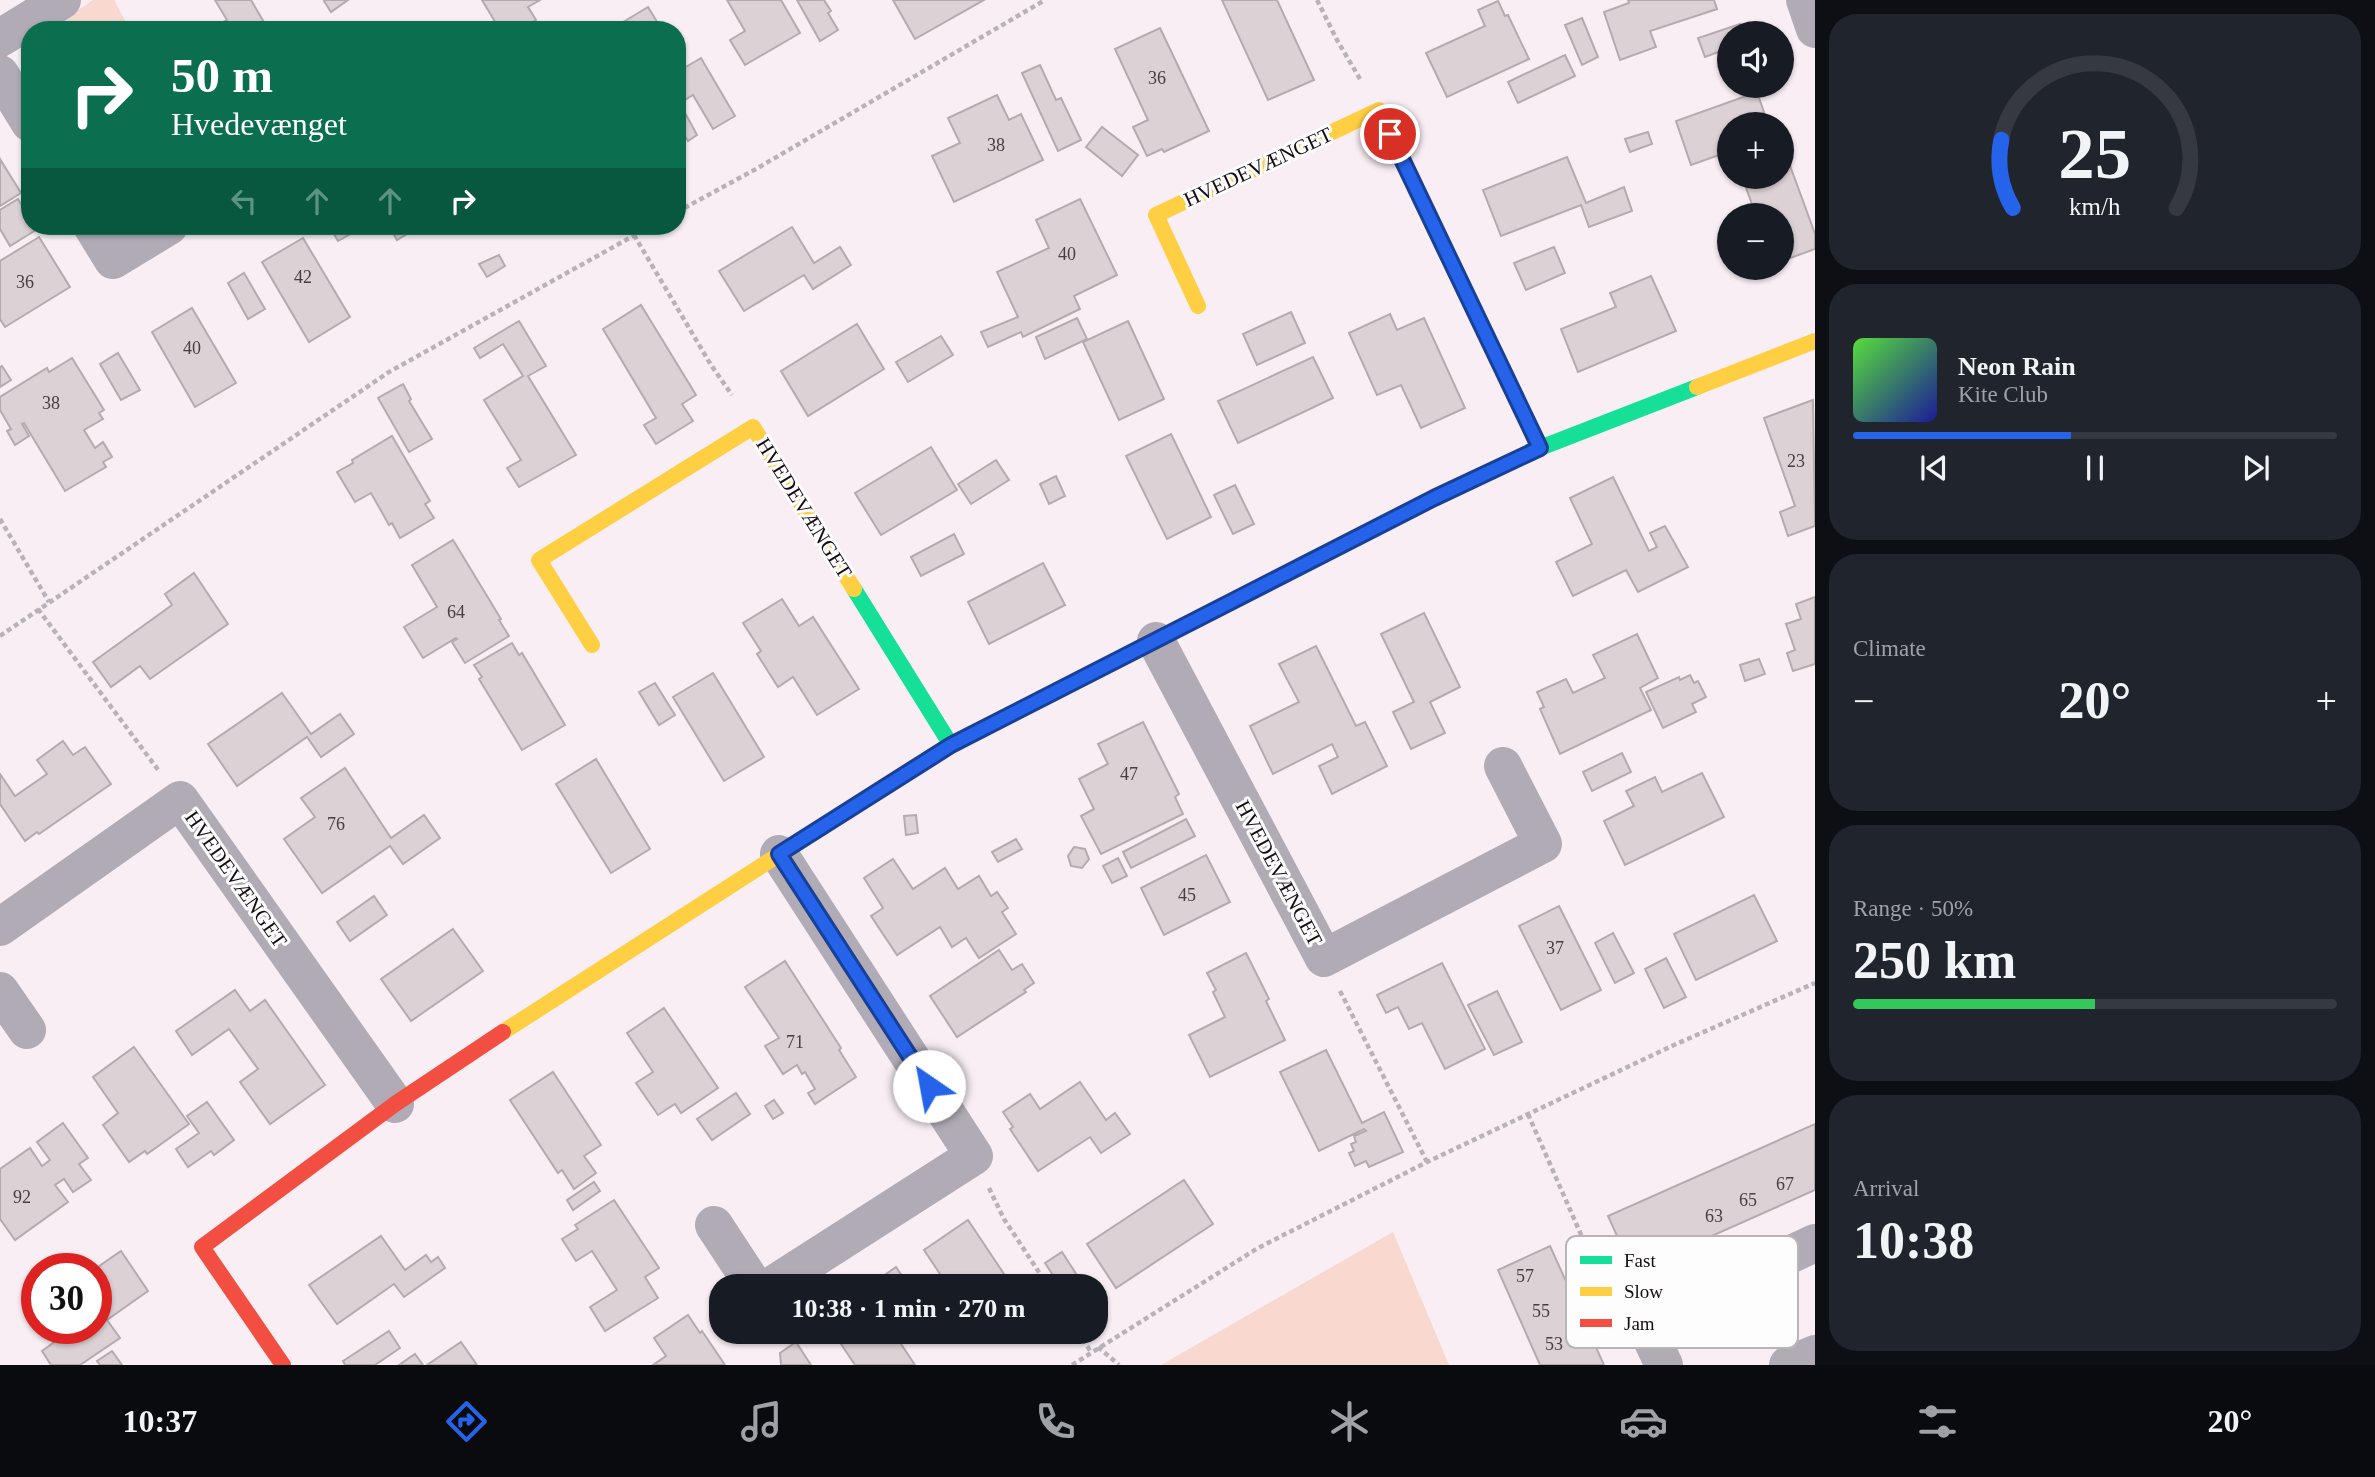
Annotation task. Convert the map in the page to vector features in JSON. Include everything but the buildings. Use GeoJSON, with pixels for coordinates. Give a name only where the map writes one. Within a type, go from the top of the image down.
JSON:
{"type":"FeatureCollection","features":[{"type":"Feature","properties":{"kind":"street"},"geometry":{"type":"LineString","coordinates":[[28,21],[62,0]]}},
{"type":"Feature","properties":{"kind":"street"},"geometry":{"type":"LineString","coordinates":[[1805,0],[1815,29]]}},
{"type":"Feature","properties":{"kind":"street"},"geometry":{"type":"LineString","coordinates":[[0,38],[21,25]]}},
{"type":"Feature","properties":{"kind":"street"},"geometry":{"type":"LineString","coordinates":[[0,74],[21,108]]}},
{"type":"Feature","properties":{"kind":"street"},"geometry":{"type":"LineString","coordinates":[[1379,110],[1540,448]]}},
{"type":"Feature","properties":{"kind":"street","name":"HVEDEVÆNGET"},"geometry":{"type":"LineString","coordinates":[[1198,306],[1156,215],[1379,110]]}},
{"type":"Feature","properties":{"kind":"street"},"geometry":{"type":"LineString","coordinates":[[98,235],[113,260],[154,235]]}},
{"type":"Feature","properties":{"kind":"street"},"geometry":{"type":"LineString","coordinates":[[284,1365],[202,1247],[395,1104],[580,981],[951,745],[1434,498],[1540,448],[1815,341]]}},
{"type":"Feature","properties":{"kind":"street","name":"HVEDEVÆNGET"},"geometry":{"type":"LineString","coordinates":[[592,645],[539,560],[753,427],[951,745]]}},
{"type":"Feature","properties":{"kind":"street","name":"HVEDEVÆNGET"},"geometry":{"type":"LineString","coordinates":[[1156,641],[1324,958],[1543,844],[1503,766]]}},
{"type":"Feature","properties":{"kind":"street","name":"HVEDEVÆNGET"},"geometry":{"type":"LineString","coordinates":[[0,927],[180,800],[395,1104]]}},
{"type":"Feature","properties":{"kind":"street"},"geometry":{"type":"LineString","coordinates":[[779,854],[974,1156],[790,1274]]}},
{"type":"Feature","properties":{"kind":"street"},"geometry":{"type":"LineString","coordinates":[[0,991],[27,1030]]}},
{"type":"Feature","properties":{"kind":"street"},"geometry":{"type":"LineString","coordinates":[[714,1225],[746,1274]]}},
{"type":"Feature","properties":{"kind":"street"},"geometry":{"type":"LineString","coordinates":[[1798,1251],[1815,1243]]}},
{"type":"Feature","properties":{"kind":"street"},"geometry":{"type":"LineString","coordinates":[[1656,1348],[1664,1365]]}},
{"type":"Feature","properties":{"kind":"street"},"geometry":{"type":"LineString","coordinates":[[1788,1365],[1815,1354]]}},
{"type":"Feature","properties":{"kind":"path"},"geometry":{"type":"LineString","coordinates":[[686,207],[1045,0]]}},
{"type":"Feature","properties":{"kind":"path"},"geometry":{"type":"LineString","coordinates":[[1317,0],[1337,40],[1379,110]]}},
{"type":"Feature","properties":{"kind":"path"},"geometry":{"type":"LineString","coordinates":[[0,636],[389,372],[634,235],[710,365],[753,427]]}},
{"type":"Feature","properties":{"kind":"path"},"geometry":{"type":"LineString","coordinates":[[0,519],[49,602]]}},
{"type":"Feature","properties":{"kind":"path"},"geometry":{"type":"LineString","coordinates":[[38,609],[180,800]]}},
{"type":"Feature","properties":{"kind":"path"},"geometry":{"type":"LineString","coordinates":[[1324,958],[1427,1162]]}},
{"type":"Feature","properties":{"kind":"path"},"geometry":{"type":"LineString","coordinates":[[1072,1365],[1258,1248],[1427,1162],[1674,1045],[1815,983]]}},
{"type":"Feature","properties":{"kind":"path"},"geometry":{"type":"LineString","coordinates":[[1528,1114],[1582,1236]]}},
{"type":"Feature","properties":{"kind":"path"},"geometry":{"type":"LineString","coordinates":[[974,1156],[1003,1219],[1040,1274]]}},
{"type":"Feature","properties":{"kind":"path"},"geometry":{"type":"LineString","coordinates":[[1086,1344],[1091,1352]]}},
{"type":"Feature","properties":{"kind":"path"},"geometry":{"type":"LineString","coordinates":[[1098,1348],[1119,1365]]}},
{"type":"Feature","properties":{"kind":"shaded area"},"geometry":{"type":"Polygon","coordinates":[[[93,0],[114,0],[125,21],[62,21],[93,0]]]}},
{"type":"Feature","properties":{"kind":"shaded area"},"geometry":{"type":"Polygon","coordinates":[[[1393,1232],[1449,1365],[1161,1365],[1393,1232]]]}},
{"type":"Feature","properties":{"kind":"traffic: fast"},"geometry":{"type":"LineString","coordinates":[[1180,628],[1434,498],[1540,448],[1697,387]]}},
{"type":"Feature","properties":{"kind":"traffic: fast"},"geometry":{"type":"LineString","coordinates":[[854,589],[951,745]]}},
{"type":"Feature","properties":{"kind":"traffic: slow"},"geometry":{"type":"LineString","coordinates":[[1198,306],[1156,215],[1379,110],[1395,144]]}},
{"type":"Feature","properties":{"kind":"traffic: slow"},"geometry":{"type":"LineString","coordinates":[[1697,387],[1815,341]]}},
{"type":"Feature","properties":{"kind":"traffic: slow"},"geometry":{"type":"LineString","coordinates":[[592,645],[539,560],[753,427],[854,589]]}},
{"type":"Feature","properties":{"kind":"traffic: slow"},"geometry":{"type":"LineString","coordinates":[[503,1032],[836,818]]}},
{"type":"Feature","properties":{"kind":"traffic: jam"},"geometry":{"type":"LineString","coordinates":[[1395,144],[1540,448]]}},
{"type":"Feature","properties":{"kind":"traffic: jam"},"geometry":{"type":"LineString","coordinates":[[836,818],[951,745],[1180,628]]}},
{"type":"Feature","properties":{"kind":"traffic: jam"},"geometry":{"type":"LineString","coordinates":[[283,1365],[202,1247],[395,1104],[503,1032]]}},
{"type":"Feature","properties":{"kind":"route"},"geometry":{"type":"LineString","coordinates":[[929,1086],[779,854],[951,745],[1434,498],[1540,448],[1390,134]]}}]}
